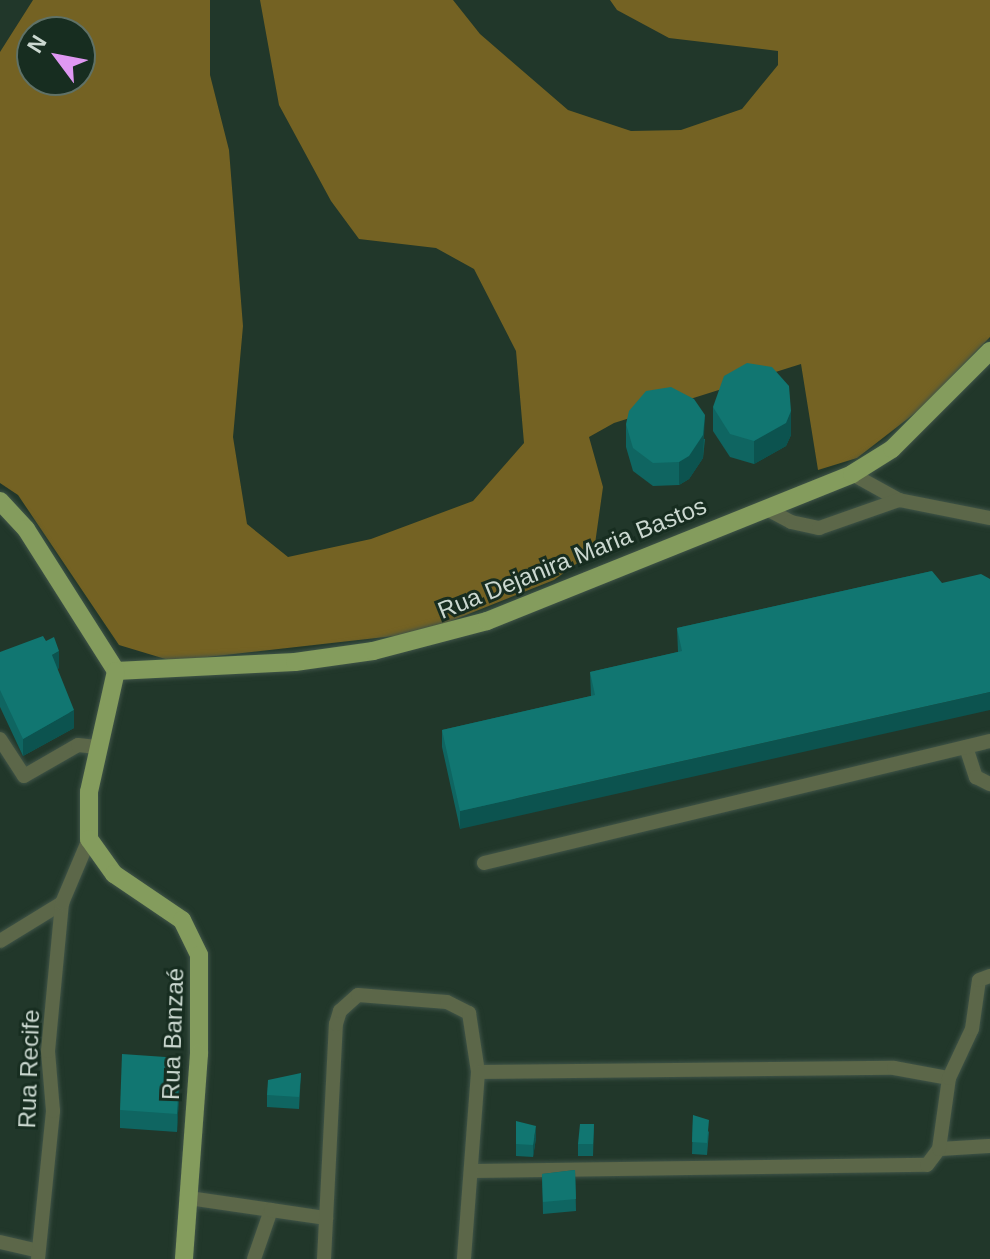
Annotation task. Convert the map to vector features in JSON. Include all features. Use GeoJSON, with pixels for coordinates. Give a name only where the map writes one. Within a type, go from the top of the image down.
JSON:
{"type":"FeatureCollection","features":[{"type":"Feature","properties":{"kind":"main road","name":"Rua Dejanira Maria Bastos"},"geometry":{"type":"LineString","coordinates":[[116,671],[295,662],[435,638],[852,474],[892,449],[990,351]]}},
{"type":"Feature","properties":{"kind":"main road"},"geometry":{"type":"LineString","coordinates":[[2,505],[26,529],[116,671],[89,792],[89,839]]}},
{"type":"Feature","properties":{"kind":"main road","name":"Rua Banzaé"},"geometry":{"type":"LineString","coordinates":[[89,839],[114,874],[182,920],[199,955],[199,1054],[184,1259]]}},
{"type":"Feature","properties":{"kind":"street"},"geometry":{"type":"LineString","coordinates":[[852,474],[899,500],[990,518]]}},
{"type":"Feature","properties":{"kind":"street"},"geometry":{"type":"LineString","coordinates":[[765,508],[791,522],[819,528],[899,500]]}},
{"type":"Feature","properties":{"kind":"street"},"geometry":{"type":"LineString","coordinates":[[0,739],[24,776],[78,745],[97,747]]}},
{"type":"Feature","properties":{"kind":"street"},"geometry":{"type":"LineString","coordinates":[[484,863],[990,741]]}},
{"type":"Feature","properties":{"kind":"street"},"geometry":{"type":"LineString","coordinates":[[966,747],[976,777],[990,784]]}},
{"type":"Feature","properties":{"kind":"street","name":"Rua Recife"},"geometry":{"type":"LineString","coordinates":[[38,1255],[53,1111],[48,1051],[62,903],[89,839]]}},
{"type":"Feature","properties":{"kind":"street"},"geometry":{"type":"LineString","coordinates":[[0,941],[62,903]]}},
{"type":"Feature","properties":{"kind":"street"},"geometry":{"type":"LineString","coordinates":[[474,1171],[927,1165],[939,1149],[949,1078],[972,1029],[979,980],[990,976]]}},
{"type":"Feature","properties":{"kind":"street"},"geometry":{"type":"LineString","coordinates":[[324,1259],[336,1024],[347,1002],[358,995],[460,1007],[469,1013],[478,1072],[474,1171],[464,1259]]}},
{"type":"Feature","properties":{"kind":"street"},"geometry":{"type":"LineString","coordinates":[[478,1072],[894,1068],[949,1078]]}},
{"type":"Feature","properties":{"kind":"street"},"geometry":{"type":"LineString","coordinates":[[939,1149],[990,1146]]}},
{"type":"Feature","properties":{"kind":"street"},"geometry":{"type":"LineString","coordinates":[[189,1198],[271,1210],[293,1209],[326,1218]]}},
{"type":"Feature","properties":{"kind":"street"},"geometry":{"type":"LineString","coordinates":[[254,1259],[271,1210]]}},
{"type":"Feature","properties":{"kind":"street"},"geometry":{"type":"LineString","coordinates":[[0,1242],[38,1255]]}},
{"type":"Feature","properties":{"kind":"shaded area"},"geometry":{"type":"Polygon","coordinates":[[[33,0],[210,0],[210,75],[229,150],[243,326],[233,437],[247,524],[288,557],[371,539],[473,501],[524,443],[516,351],[474,269],[436,248],[359,239],[331,201],[279,105],[260,0],[453,0],[480,34],[568,110],[631,131],[681,130],[742,109],[778,65],[778,51],[669,38],[617,10],[610,0],[990,0],[990,337],[919,410],[857,458],[818,470],[801,364],[614,423],[589,437],[603,487],[594,551],[554,580],[421,633],[172,661],[119,645],[18,495],[0,483],[0,52],[16,27],[16,96],[96,96],[96,16],[23,16],[33,0]]]}},
{"type":"Feature","properties":{"kind":"building"},"geometry":{"type":"Polygon","coordinates":[[[747,363],[772,367],[789,386],[791,411],[786,423],[754,441],[730,434],[713,407],[724,376],[747,363]]]}},
{"type":"Feature","properties":{"kind":"building"},"geometry":{"type":"Polygon","coordinates":[[[671,387],[694,399],[705,415],[703,435],[689,456],[679,462],[653,463],[633,448],[626,424],[629,411],[646,391],[671,387]]]}},
{"type":"Feature","properties":{"kind":"building"},"geometry":{"type":"Polygon","coordinates":[[[932,571],[942,583],[981,574],[990,579],[990,692],[460,811],[442,730],[595,695],[590,672],[682,651],[677,628],[932,571]]]}},
{"type":"Feature","properties":{"kind":"building"},"geometry":{"type":"Polygon","coordinates":[[[43,636],[46,641],[54,637],[59,651],[52,655],[74,710],[23,739],[0,690],[0,652],[43,636]]]}},
{"type":"Feature","properties":{"kind":"building"},"geometry":{"type":"Polygon","coordinates":[[[122,1054],[180,1058],[177,1114],[120,1110],[122,1054]]]}},
{"type":"Feature","properties":{"kind":"building"},"geometry":{"type":"Polygon","coordinates":[[[301,1073],[299,1097],[267,1095],[268,1080],[301,1073]]]}},
{"type":"Feature","properties":{"kind":"building"},"geometry":{"type":"Polygon","coordinates":[[[693,1115],[709,1120],[707,1143],[692,1142],[693,1115]]]}},
{"type":"Feature","properties":{"kind":"building"},"geometry":{"type":"Polygon","coordinates":[[[516,1121],[536,1126],[533,1145],[516,1144],[516,1121]]]}},
{"type":"Feature","properties":{"kind":"building"},"geometry":{"type":"Polygon","coordinates":[[[580,1124],[594,1124],[593,1144],[578,1144],[580,1124]]]}},
{"type":"Feature","properties":{"kind":"building"},"geometry":{"type":"Polygon","coordinates":[[[575,1170],[576,1199],[543,1202],[542,1174],[575,1170]]]}}]}
